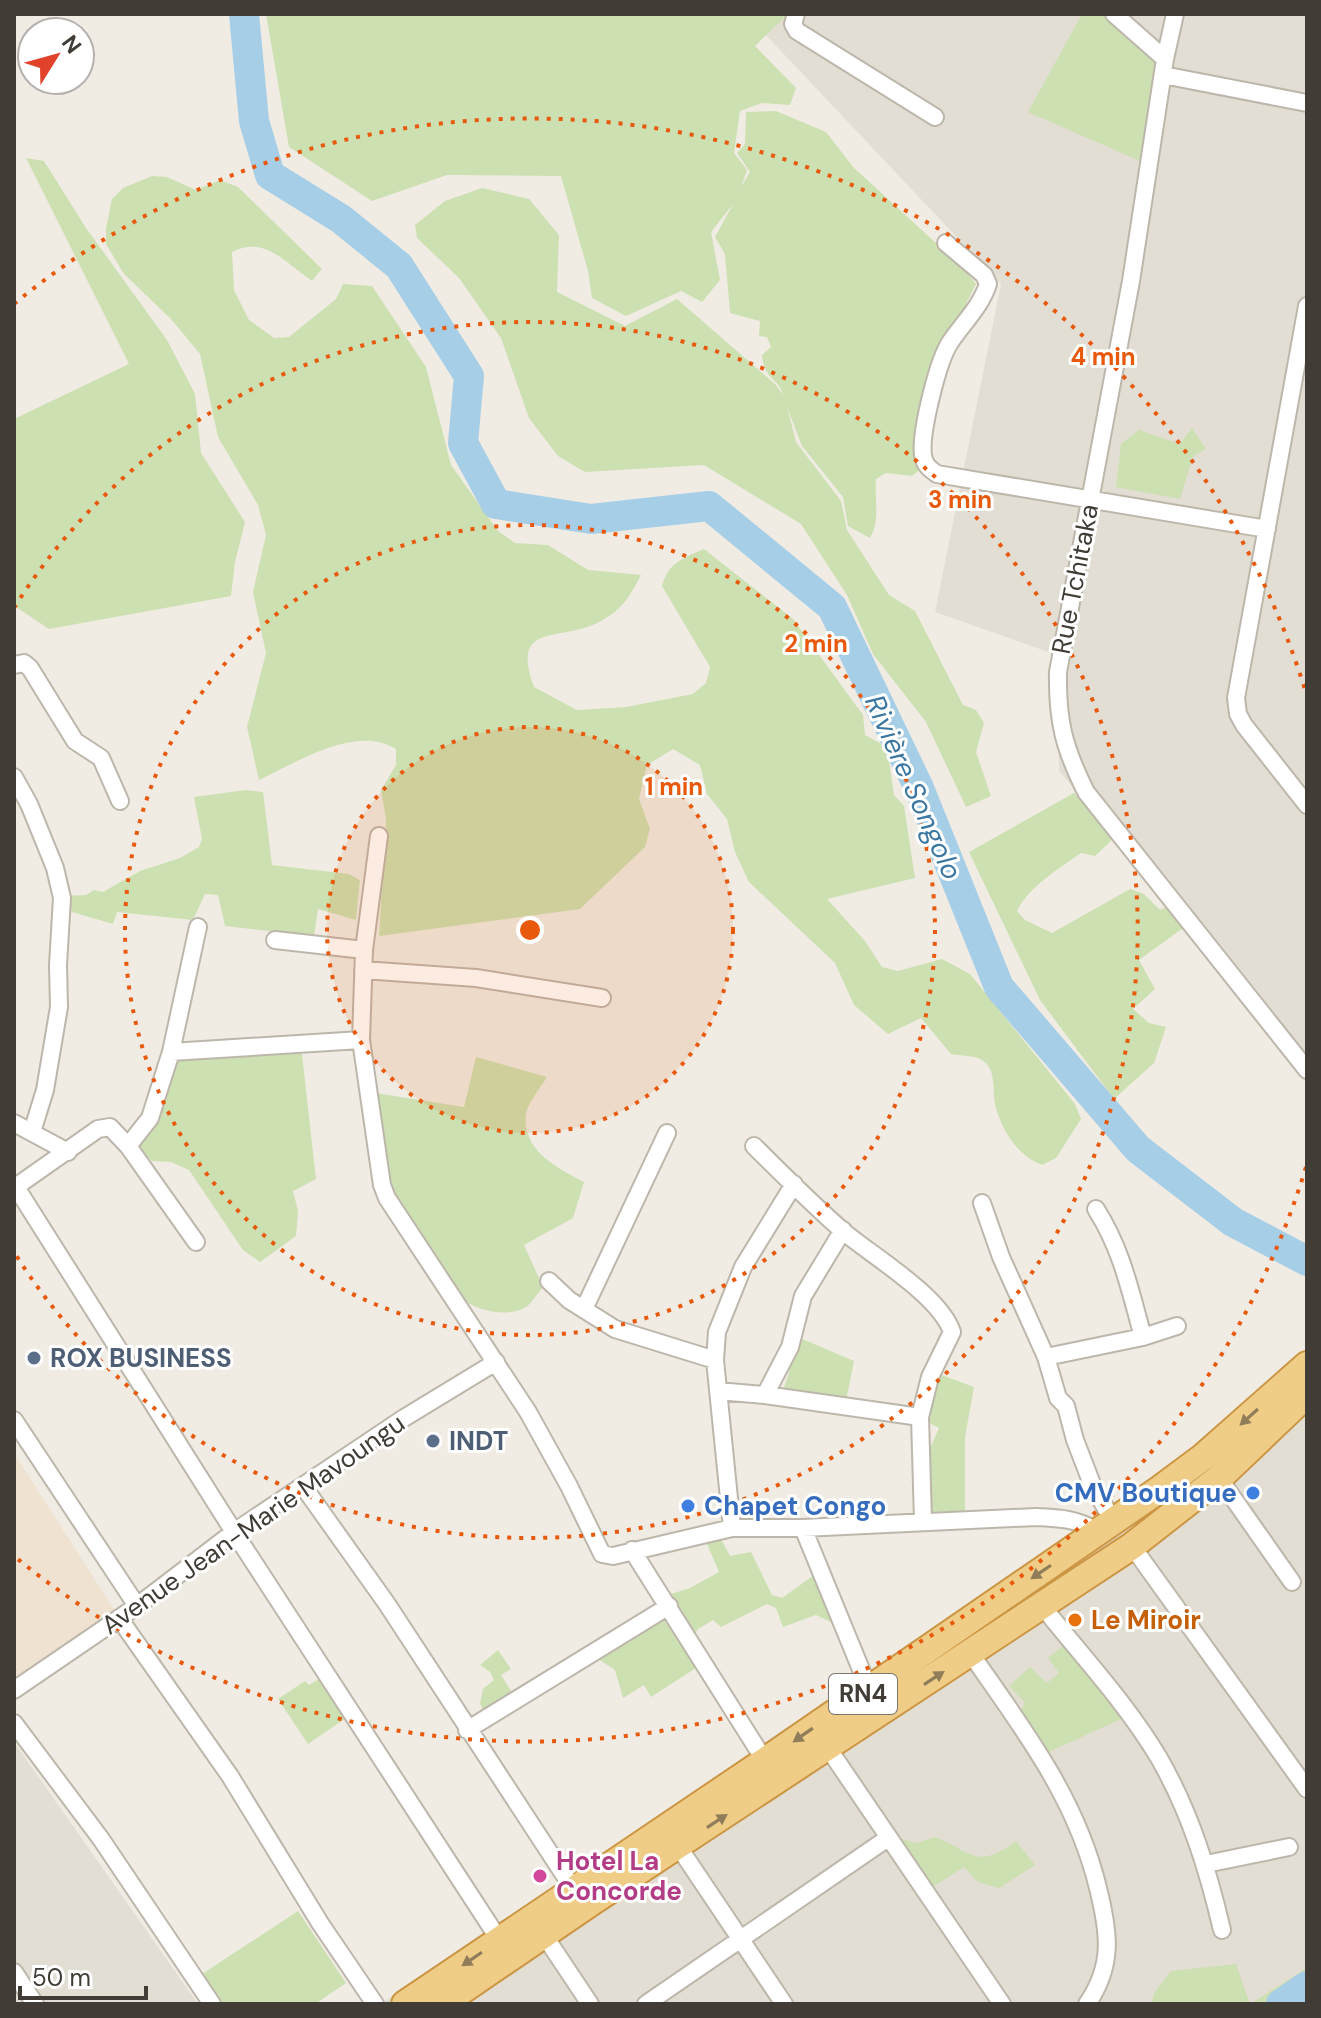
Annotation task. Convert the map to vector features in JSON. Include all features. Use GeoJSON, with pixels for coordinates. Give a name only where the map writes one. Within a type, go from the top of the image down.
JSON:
{"type":"FeatureCollection","features":[{"type":"Feature","properties":{"kind":"highway","name":"RN4"},"geometry":{"type":"LineString","coordinates":[[405,2004],[1106,1526],[1203,1457],[1307,1365]]}},
{"type":"Feature","properties":{"kind":"highway","name":"RN4"},"geometry":{"type":"LineString","coordinates":[[442,2004],[1132,1546],[1219,1478],[1307,1394]]}},
{"type":"Feature","properties":{"kind":"street"},"geometry":{"type":"LineString","coordinates":[[796,14],[793,24],[797,31],[935,117]]}},
{"type":"Feature","properties":{"kind":"street"},"geometry":{"type":"LineString","coordinates":[[1114,14],[1164,67],[1307,103]]}},
{"type":"Feature","properties":{"kind":"street","name":"Rue Tchitaka"},"geometry":{"type":"LineString","coordinates":[[1175,14],[1131,281],[1058,672],[1057,705],[1068,754],[1086,792],[1307,1070]]}},
{"type":"Feature","properties":{"kind":"street"},"geometry":{"type":"LineString","coordinates":[[946,243],[984,275],[988,284],[940,363],[926,425],[923,455],[927,467],[937,474],[1267,529]]}},
{"type":"Feature","properties":{"kind":"street"},"geometry":{"type":"LineString","coordinates":[[1307,306],[1236,698],[1238,714],[1244,725],[1307,805]]}},
{"type":"Feature","properties":{"kind":"street"},"geometry":{"type":"LineString","coordinates":[[14,665],[24,663],[30,668],[75,741],[101,758],[120,801]]}},
{"type":"Feature","properties":{"kind":"street"},"geometry":{"type":"LineString","coordinates":[[14,777],[29,804],[55,868],[62,898],[59,1007],[45,1090],[32,1132]]}},
{"type":"Feature","properties":{"kind":"street"},"geometry":{"type":"LineString","coordinates":[[379,836],[364,950],[361,1040],[382,1185],[387,1198],[528,1412],[563,1473],[602,1554],[613,1556],[732,1528],[1069,1518],[1106,1526],[1066,1406],[1058,1398],[1046,1357],[1001,1257],[982,1203]]}},
{"type":"Feature","properties":{"kind":"street"},"geometry":{"type":"LineString","coordinates":[[128,1146],[150,1118],[171,1052],[198,927]]}},
{"type":"Feature","properties":{"kind":"street"},"geometry":{"type":"LineString","coordinates":[[275,940],[364,950]]}},
{"type":"Feature","properties":{"kind":"street"},"geometry":{"type":"LineString","coordinates":[[363,970],[476,978],[602,998]]}},
{"type":"Feature","properties":{"kind":"street"},"geometry":{"type":"LineString","coordinates":[[171,1052],[361,1040]]}},
{"type":"Feature","properties":{"kind":"street"},"geometry":{"type":"LineString","coordinates":[[14,1123],[68,1152]]}},
{"type":"Feature","properties":{"kind":"street"},"geometry":{"type":"LineString","coordinates":[[196,1242],[128,1146],[110,1127],[103,1127],[15,1188],[500,1941]]}},
{"type":"Feature","properties":{"kind":"street"},"geometry":{"type":"LineString","coordinates":[[584,1309],[667,1133]]}},
{"type":"Feature","properties":{"kind":"street"},"geometry":{"type":"LineString","coordinates":[[754,1146],[843,1230],[918,1289],[947,1318],[952,1332],[930,1377],[920,1417],[923,1521]]}},
{"type":"Feature","properties":{"kind":"street"},"geometry":{"type":"LineString","coordinates":[[732,1528],[715,1360],[717,1332],[738,1278],[794,1184]]}},
{"type":"Feature","properties":{"kind":"street"},"geometry":{"type":"LineString","coordinates":[[1096,1209],[1121,1256],[1143,1337]]}},
{"type":"Feature","properties":{"kind":"street"},"geometry":{"type":"LineString","coordinates":[[765,1395],[790,1347],[803,1296],[843,1230]]}},
{"type":"Feature","properties":{"kind":"street"},"geometry":{"type":"LineString","coordinates":[[549,1281],[615,1329],[715,1360]]}},
{"type":"Feature","properties":{"kind":"street"},"geometry":{"type":"LineString","coordinates":[[1046,1357],[1143,1337],[1177,1326]]}},
{"type":"Feature","properties":{"kind":"street","name":"Avenue Jean-Marie Mavoungu"},"geometry":{"type":"LineString","coordinates":[[14,1690],[137,1606],[234,1532],[496,1362]]}},
{"type":"Feature","properties":{"kind":"street"},"geometry":{"type":"LineString","coordinates":[[718,1391],[920,1417]]}},
{"type":"Feature","properties":{"kind":"street"},"geometry":{"type":"LineString","coordinates":[[14,1420],[137,1606]]}},
{"type":"Feature","properties":{"kind":"street"},"geometry":{"type":"LineString","coordinates":[[1219,1478],[1292,1582]]}},
{"type":"Feature","properties":{"kind":"street"},"geometry":{"type":"LineString","coordinates":[[303,1486],[387,1604],[574,1890]]}},
{"type":"Feature","properties":{"kind":"street"},"geometry":{"type":"LineString","coordinates":[[803,1528],[869,1689]]}},
{"type":"Feature","properties":{"kind":"street"},"geometry":{"type":"LineString","coordinates":[[1132,1546],[1307,1789]]}},
{"type":"Feature","properties":{"kind":"street"},"geometry":{"type":"LineString","coordinates":[[632,1550],[765,1761]]}},
{"type":"Feature","properties":{"kind":"street"},"geometry":{"type":"LineString","coordinates":[[467,1730],[669,1606]]}},
{"type":"Feature","properties":{"kind":"street"},"geometry":{"type":"LineString","coordinates":[[1043,1607],[1159,1758],[1206,1864],[1222,1930]]}},
{"type":"Feature","properties":{"kind":"street"},"geometry":{"type":"LineString","coordinates":[[119,1618],[230,1776],[320,1923],[375,2004]]}},
{"type":"Feature","properties":{"kind":"street"},"geometry":{"type":"LineString","coordinates":[[971,1654],[1049,1767],[1073,1811],[1092,1864],[1108,1928],[1107,1962],[1087,2004]]}},
{"type":"Feature","properties":{"kind":"street"},"geometry":{"type":"LineString","coordinates":[[14,1723],[101,1839],[212,2004]]}},
{"type":"Feature","properties":{"kind":"street"},"geometry":{"type":"LineString","coordinates":[[828,1748],[1002,2004]]}},
{"type":"Feature","properties":{"kind":"street"},"geometry":{"type":"LineString","coordinates":[[646,2004],[888,1838]]}},
{"type":"Feature","properties":{"kind":"street"},"geometry":{"type":"LineString","coordinates":[[678,1846],[784,2004]]}},
{"type":"Feature","properties":{"kind":"street"},"geometry":{"type":"LineString","coordinates":[[1206,1864],[1289,1847]]}},
{"type":"Feature","properties":{"kind":"street"},"geometry":{"type":"LineString","coordinates":[[544,1935],[590,2004]]}},
{"type":"Feature","properties":{"kind":"street"},"geometry":{"type":"LineString","coordinates":[[14,1972],[35,2004]]}},
{"type":"Feature","properties":{"kind":"shaded area"},"geometry":{"type":"Polygon","coordinates":[[[746,14],[1307,14],[1307,1060],[1059,771],[1057,655],[935,612],[1001,284],[746,14]]]}},
{"type":"Feature","properties":{"kind":"shaded area"},"geometry":{"type":"Polygon","coordinates":[[[1307,1370],[1307,2004],[380,2004],[1143,1515],[1307,1370]]]}},
{"type":"Feature","properties":{"kind":"shaded area"},"geometry":{"type":"Polygon","coordinates":[[[14,1453],[122,1622],[14,1700],[14,1453]]]}},
{"type":"Feature","properties":{"kind":"shaded area"},"geometry":{"type":"Polygon","coordinates":[[[14,1742],[198,2004],[14,2004],[14,1742]]]}},
{"type":"Feature","properties":{"kind":"green space"},"geometry":{"type":"Polygon","coordinates":[[[266,14],[788,14],[755,46],[796,88],[790,105],[762,103],[740,111],[734,153],[747,170],[741,187],[750,172],[737,153],[745,144],[746,112],[776,111],[826,132],[854,168],[961,266],[976,284],[942,351],[922,468],[912,476],[886,473],[876,479],[876,517],[870,538],[848,526],[843,497],[802,446],[787,407],[796,442],[841,501],[847,530],[889,595],[915,611],[963,705],[976,710],[984,723],[976,752],[991,796],[966,807],[926,722],[873,654],[847,595],[801,524],[704,465],[585,472],[558,456],[529,418],[501,338],[459,278],[417,238],[415,225],[445,201],[482,188],[529,199],[559,235],[557,292],[625,326],[677,299],[775,384],[784,396],[763,363],[762,355],[771,347],[767,337],[759,336],[760,321],[730,313],[725,254],[715,237],[733,204],[711,232],[720,280],[702,302],[681,291],[626,316],[592,298],[588,271],[561,176],[447,175],[372,201],[289,147],[266,14]]]}},
{"type":"Feature","properties":{"kind":"green space"},"geometry":{"type":"Polygon","coordinates":[[[1082,14],[1102,14],[1156,61],[1140,161],[1028,112],[1082,14]]]}},
{"type":"Feature","properties":{"kind":"green space"},"geometry":{"type":"Polygon","coordinates":[[[26,158],[44,161],[86,228],[167,340],[195,394],[201,453],[245,522],[231,596],[49,629],[16,607],[14,419],[129,364],[26,158]]]}},
{"type":"Feature","properties":{"kind":"green space"},"geometry":{"type":"Polygon","coordinates":[[[152,176],[167,177],[196,190],[220,180],[238,187],[322,269],[312,281],[284,259],[265,249],[254,247],[232,252],[234,290],[249,320],[274,338],[289,337],[336,299],[343,284],[372,286],[426,367],[451,465],[498,531],[515,543],[548,545],[588,570],[641,575],[625,601],[609,616],[586,627],[534,642],[529,652],[528,666],[534,687],[577,710],[626,707],[693,694],[706,683],[710,667],[662,586],[672,567],[704,549],[793,619],[863,715],[865,735],[887,747],[894,795],[904,806],[915,878],[827,899],[865,941],[882,967],[898,971],[942,959],[970,974],[1075,1104],[1081,1119],[1056,1158],[1042,1165],[1026,1156],[1013,1142],[996,1108],[990,1069],[982,1060],[951,1054],[921,1018],[888,1034],[854,1005],[835,963],[749,882],[735,852],[727,819],[707,794],[700,765],[673,749],[647,765],[639,799],[650,829],[645,847],[580,909],[379,936],[386,819],[381,790],[396,765],[396,749],[380,742],[345,743],[308,756],[259,780],[247,727],[266,653],[253,592],[266,535],[258,505],[218,437],[200,354],[171,319],[124,274],[106,244],[112,199],[123,188],[152,176]]]}},
{"type":"Feature","properties":{"kind":"green space"},"geometry":{"type":"Polygon","coordinates":[[[1192,428],[1206,449],[1193,456],[1180,499],[1116,487],[1121,444],[1139,430],[1180,444],[1192,428]]]}},
{"type":"Feature","properties":{"kind":"green space"},"geometry":{"type":"Polygon","coordinates":[[[246,790],[263,792],[272,865],[349,874],[360,880],[356,920],[318,909],[314,936],[225,926],[218,895],[205,894],[193,920],[117,912],[113,924],[72,912],[66,896],[86,895],[94,890],[103,892],[140,871],[180,858],[199,847],[202,839],[194,797],[246,790]]]}},
{"type":"Feature","properties":{"kind":"green space"},"geometry":{"type":"Polygon","coordinates":[[[1074,793],[1094,817],[1102,819],[1114,838],[1095,856],[1081,853],[1054,872],[1029,894],[1017,911],[1025,920],[1052,933],[1130,889],[1144,894],[1160,910],[1168,906],[1174,910],[1183,928],[1139,960],[1155,989],[1133,1009],[1149,1023],[1166,1027],[1154,1063],[1114,1099],[1040,1000],[969,852],[1074,793]]]}},
{"type":"Feature","properties":{"kind":"green space"},"geometry":{"type":"Polygon","coordinates":[[[302,1054],[316,1179],[293,1191],[298,1211],[296,1236],[260,1262],[243,1250],[189,1170],[171,1162],[152,1161],[137,1146],[178,1055],[302,1054]]]}},
{"type":"Feature","properties":{"kind":"green space"},"geometry":{"type":"Polygon","coordinates":[[[476,1057],[547,1077],[527,1111],[526,1128],[530,1139],[544,1157],[584,1182],[573,1218],[524,1245],[543,1287],[526,1307],[503,1313],[478,1308],[465,1301],[393,1192],[375,1093],[464,1107],[476,1057]]]}},
{"type":"Feature","properties":{"kind":"green space"},"geometry":{"type":"Polygon","coordinates":[[[800,1338],[854,1361],[846,1401],[783,1391],[800,1338]]]}},
{"type":"Feature","properties":{"kind":"green space"},"geometry":{"type":"Polygon","coordinates":[[[936,1373],[974,1387],[965,1437],[965,1512],[927,1514],[927,1455],[939,1428],[924,1420],[936,1373]]]}},
{"type":"Feature","properties":{"kind":"green space"},"geometry":{"type":"Polygon","coordinates":[[[721,1539],[730,1556],[751,1552],[772,1595],[782,1598],[814,1575],[833,1623],[816,1615],[783,1627],[776,1608],[767,1604],[721,1627],[713,1620],[698,1629],[692,1638],[668,1595],[690,1588],[719,1572],[707,1544],[721,1539]]]}},
{"type":"Feature","properties":{"kind":"green space"},"geometry":{"type":"Polygon","coordinates":[[[662,1618],[699,1666],[651,1697],[644,1685],[623,1698],[615,1670],[597,1658],[662,1618]]]}},
{"type":"Feature","properties":{"kind":"green space"},"geometry":{"type":"Polygon","coordinates":[[[1063,1646],[1104,1688],[1123,1718],[1038,1757],[1015,1723],[1025,1703],[1009,1686],[1030,1667],[1047,1683],[1059,1673],[1048,1658],[1063,1646]]]}},
{"type":"Feature","properties":{"kind":"green space"},"geometry":{"type":"Polygon","coordinates":[[[498,1650],[511,1669],[501,1675],[514,1696],[486,1715],[480,1704],[483,1689],[494,1680],[490,1672],[480,1665],[498,1650]]]}},
{"type":"Feature","properties":{"kind":"green space"},"geometry":{"type":"Polygon","coordinates":[[[319,1679],[346,1718],[308,1744],[278,1699],[305,1681],[309,1685],[319,1679]]]}},
{"type":"Feature","properties":{"kind":"green space"},"geometry":{"type":"Polygon","coordinates":[[[935,1837],[967,1853],[983,1857],[1003,1850],[1016,1841],[1035,1865],[999,1888],[978,1882],[964,1867],[931,1888],[903,1847],[901,1839],[917,1843],[935,1837]]]}},
{"type":"Feature","properties":{"kind":"green space"},"geometry":{"type":"Polygon","coordinates":[[[298,1911],[346,1983],[315,2004],[217,2004],[199,1976],[298,1911]]]}},
{"type":"Feature","properties":{"kind":"green space"},"geometry":{"type":"Polygon","coordinates":[[[1236,1964],[1250,2004],[1152,2004],[1154,1993],[1171,1971],[1236,1964]]]}},
{"type":"Feature","properties":{"kind":"green space"},"geometry":{"type":"Polygon","coordinates":[[[1307,1968],[1307,2004],[1250,2004],[1307,1968]]]}},
{"type":"Feature","properties":{"kind":"waterway","name":"Rivière Songolo"},"geometry":{"type":"LineString","coordinates":[[244,14],[254,121],[270,175],[341,219],[399,266],[469,376],[463,443],[496,504],[591,519],[709,506],[832,607],[919,788],[999,987],[1138,1149],[1233,1222],[1307,1261]]}},
{"type":"Feature","properties":{"kind":"waterway","name":"Rivière Songolo"},"geometry":{"type":"LineString","coordinates":[[1281,2004],[1307,1986]]}},
{"type":"Feature","properties":{"kind":"place","name":"ROX BUSINESS"},"geometry":{"type":"Point","coordinates":[34,1358]}},
{"type":"Feature","properties":{"kind":"place","name":"INDT"},"geometry":{"type":"Point","coordinates":[433,1441]}},
{"type":"Feature","properties":{"kind":"place","name":"CMV Boutique"},"geometry":{"type":"Point","coordinates":[1253,1493]}},
{"type":"Feature","properties":{"kind":"place","name":"Chapet Congo"},"geometry":{"type":"Point","coordinates":[688,1506]}},
{"type":"Feature","properties":{"kind":"place","name":"Le Miroir"},"geometry":{"type":"Point","coordinates":[1075,1620]}},
{"type":"Feature","properties":{"kind":"place","name":"Hotel La Concorde"},"geometry":{"type":"Point","coordinates":[540,1876]}}]}
